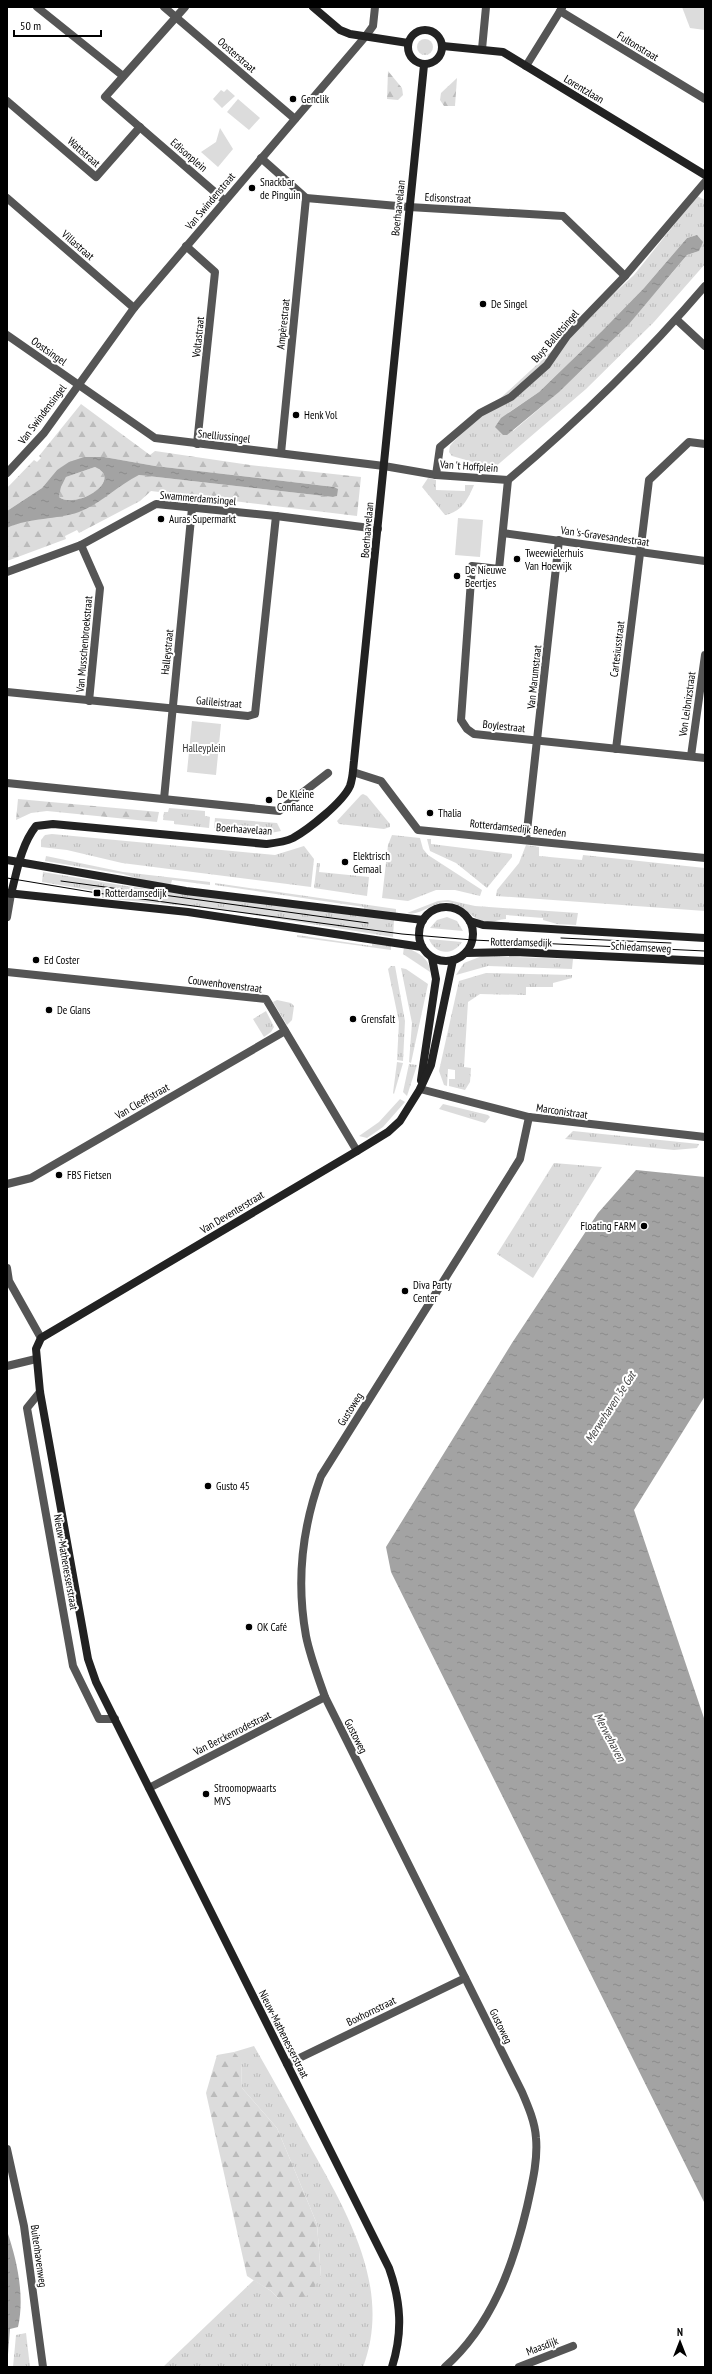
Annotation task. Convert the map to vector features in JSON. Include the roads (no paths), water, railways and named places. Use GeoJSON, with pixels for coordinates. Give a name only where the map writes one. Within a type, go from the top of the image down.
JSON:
{"type":"FeatureCollection","features":[{"type":"Feature","properties":{"kind":"street"},"geometry":{"type":"LineString","coordinates":[[37,7],[123,76],[185,7]]}},
{"type":"Feature","properties":{"kind":"street","name":"Oosterstraat"},"geometry":{"type":"LineString","coordinates":[[164,7],[295,119]]}},
{"type":"Feature","properties":{"kind":"street"},"geometry":{"type":"LineString","coordinates":[[313,7],[340,30],[365,37],[408,44]]}},
{"type":"Feature","properties":{"kind":"street","name":"Van Swindenstraat"},"geometry":{"type":"LineString","coordinates":[[77,385],[134,308],[224,200],[365,37],[373,26],[375,7]]}},
{"type":"Feature","properties":{"kind":"street"},"geometry":{"type":"LineString","coordinates":[[482,48],[486,7]]}},
{"type":"Feature","properties":{"kind":"street"},"geometry":{"type":"LineString","coordinates":[[526,66],[561,9]]}},
{"type":"Feature","properties":{"kind":"street","name":"Fultonstraat"},"geometry":{"type":"LineString","coordinates":[[561,9],[705,99]]}},
{"type":"Feature","properties":{"kind":"street"},"geometry":{"type":"LineString","coordinates":[[424,30],[437,34],[443,46],[439,58],[432,63],[424,65],[411,58],[408,44],[412,36],[424,30]]}},
{"type":"Feature","properties":{"kind":"street","name":"Lorentzlaan"},"geometry":{"type":"LineString","coordinates":[[443,46],[482,48],[503,52],[705,175]]}},
{"type":"Feature","properties":{"kind":"street","name":"Boerhaavelaan"},"geometry":{"type":"LineString","coordinates":[[20,861],[29,836],[36,826],[45,824],[159,833],[266,844],[287,840],[322,816],[342,798],[350,786],[353,772],[378,529],[424,65]]}},
{"type":"Feature","properties":{"kind":"street","name":"Edisonplein"},"geometry":{"type":"LineString","coordinates":[[123,76],[105,97],[224,200]]}},
{"type":"Feature","properties":{"kind":"street","name":"Wattstraat"},"geometry":{"type":"LineString","coordinates":[[7,101],[96,177],[140,127]]}},
{"type":"Feature","properties":{"kind":"street"},"geometry":{"type":"LineString","coordinates":[[261,158],[306,198]]}},
{"type":"Feature","properties":{"kind":"street","name":"Buys Ballotsingel"},"geometry":{"type":"LineString","coordinates":[[436,474],[440,447],[480,413],[511,397],[547,365],[567,336],[625,276],[705,182]]}},
{"type":"Feature","properties":{"kind":"street","name":"Villastraat"},"geometry":{"type":"LineString","coordinates":[[7,198],[134,308]]}},
{"type":"Feature","properties":{"kind":"street","name":"Edisonstraat"},"geometry":{"type":"LineString","coordinates":[[306,198],[409,207],[563,216],[625,276]]}},
{"type":"Feature","properties":{"kind":"street","name":"Ampèrestraat"},"geometry":{"type":"LineString","coordinates":[[281,453],[306,198]]}},
{"type":"Feature","properties":{"kind":"street","name":"Voltastraat"},"geometry":{"type":"LineString","coordinates":[[186,246],[216,272],[197,444]]}},
{"type":"Feature","properties":{"kind":"street"},"geometry":{"type":"LineString","coordinates":[[508,480],[609,389],[677,320],[705,286]]}},
{"type":"Feature","properties":{"kind":"street"},"geometry":{"type":"LineString","coordinates":[[677,320],[705,346]]}},
{"type":"Feature","properties":{"kind":"street","name":"Oostsingel"},"geometry":{"type":"LineString","coordinates":[[7,334],[77,385]]}},
{"type":"Feature","properties":{"kind":"street","name":"Snelliussingel"},"geometry":{"type":"LineString","coordinates":[[77,385],[155,438],[384,466]]}},
{"type":"Feature","properties":{"kind":"street","name":"Van Swindensingel"},"geometry":{"type":"LineString","coordinates":[[7,473],[44,433],[77,385]]}},
{"type":"Feature","properties":{"kind":"street","name":"Cartesiusstraat"},"geometry":{"type":"LineString","coordinates":[[616,749],[649,480],[689,442],[705,444]]}},
{"type":"Feature","properties":{"kind":"street","name":"Van 't Hoffplein"},"geometry":{"type":"LineString","coordinates":[[384,466],[436,474],[508,480],[499,569],[472,566]]}},
{"type":"Feature","properties":{"kind":"street","name":"Swammerdamsingel"},"geometry":{"type":"LineString","coordinates":[[7,572],[82,545],[156,504],[276,516],[378,529]]}},
{"type":"Feature","properties":{"kind":"street","name":"Halleystraat"},"geometry":{"type":"LineString","coordinates":[[164,799],[192,508]]}},
{"type":"Feature","properties":{"kind":"street","name":"Galileistraat"},"geometry":{"type":"LineString","coordinates":[[7,692],[248,716],[255,714],[276,516]]}},
{"type":"Feature","properties":{"kind":"street","name":"Van 's-Gravesandestraat"},"geometry":{"type":"LineString","coordinates":[[503,533],[705,561]]}},
{"type":"Feature","properties":{"kind":"street","name":"Van Marumstraat"},"geometry":{"type":"LineString","coordinates":[[526,840],[559,540]]}},
{"type":"Feature","properties":{"kind":"street","name":"Van Musschenbroekstraat"},"geometry":{"type":"LineString","coordinates":[[82,545],[100,588],[89,701]]}},
{"type":"Feature","properties":{"kind":"street","name":"Boylestraat"},"geometry":{"type":"LineString","coordinates":[[472,566],[461,720],[467,729],[474,734],[705,758]]}},
{"type":"Feature","properties":{"kind":"street","name":"Von Leibnizstraat"},"geometry":{"type":"LineString","coordinates":[[691,756],[705,655]]}},
{"type":"Feature","properties":{"kind":"street","name":"Rotterdamsedijk Beneden"},"geometry":{"type":"LineString","coordinates":[[353,772],[380,782],[418,830],[705,858]]}},
{"type":"Feature","properties":{"kind":"street"},"geometry":{"type":"LineString","coordinates":[[7,783],[279,811],[328,773]]}},
{"type":"Feature","properties":{"kind":"street"},"geometry":{"type":"LineString","coordinates":[[7,860],[20,861],[186,891],[423,920]]}},
{"type":"Feature","properties":{"kind":"street"},"geometry":{"type":"LineString","coordinates":[[7,917],[9,894],[20,861]]}},
{"type":"Feature","properties":{"kind":"street"},"geometry":{"type":"LineString","coordinates":[[9,894],[188,912],[422,947]]}},
{"type":"Feature","properties":{"kind":"street"},"geometry":{"type":"LineString","coordinates":[[447,907],[460,911],[470,921],[474,934],[470,947],[466,953],[453,960],[439,961],[432,958],[422,947],[419,933],[423,920],[433,910],[447,907]]}},
{"type":"Feature","properties":{"kind":"street","name":"Rotterdamsedijk"},"geometry":{"type":"LineString","coordinates":[[470,921],[483,925],[578,930]]}},
{"type":"Feature","properties":{"kind":"street","name":"Schiedamseweg"},"geometry":{"type":"LineString","coordinates":[[578,930],[705,938]]}},
{"type":"Feature","properties":{"kind":"street","name":"Rotterdamsedijk"},"geometry":{"type":"LineString","coordinates":[[466,953],[576,955]]}},
{"type":"Feature","properties":{"kind":"street","name":"Schiedamseweg"},"geometry":{"type":"LineString","coordinates":[[576,955],[705,961]]}},
{"type":"Feature","properties":{"kind":"street","name":"Van Deventerstraat"},"geometry":{"type":"LineString","coordinates":[[420,1089],[436,979],[432,958]]}},
{"type":"Feature","properties":{"kind":"street","name":"Van Deventerstraat"},"geometry":{"type":"LineString","coordinates":[[41,1338],[357,1151],[388,1132],[400,1121],[420,1089],[431,1066],[453,960]]}},
{"type":"Feature","properties":{"kind":"street","name":"Couwenhovenstraat"},"geometry":{"type":"LineString","coordinates":[[7,972],[266,999],[357,1151]]}},
{"type":"Feature","properties":{"kind":"street","name":"Van Cleeffstraat"},"geometry":{"type":"LineString","coordinates":[[7,1184],[31,1178],[285,1031]]}},
{"type":"Feature","properties":{"kind":"street","name":"Marconistraat"},"geometry":{"type":"LineString","coordinates":[[420,1089],[529,1117],[705,1137]]}},
{"type":"Feature","properties":{"kind":"street","name":"Gustoweg"},"geometry":{"type":"LineString","coordinates":[[445,2367],[482,2323],[509,2273],[519,2238],[536,2162],[536,2137],[531,2114],[465,1978],[324,1697],[306,1637],[302,1604],[301,1565],[310,1505],[321,1476],[520,1159],[529,1117]]}},
{"type":"Feature","properties":{"kind":"street"},"geometry":{"type":"LineString","coordinates":[[7,1268],[9,1281],[41,1338]]}},
{"type":"Feature","properties":{"kind":"street","name":"Nieuw-Mathenesserstraat"},"geometry":{"type":"LineString","coordinates":[[41,1338],[36,1348],[40,1392],[88,1659],[96,1682],[116,1719],[389,2268],[396,2288],[400,2313],[400,2332],[392,2367]]}},
{"type":"Feature","properties":{"kind":"street"},"geometry":{"type":"LineString","coordinates":[[7,1366],[36,1359]]}},
{"type":"Feature","properties":{"kind":"street","name":"Nieuw-Mathenesserstraat"},"geometry":{"type":"LineString","coordinates":[[40,1392],[27,1408],[73,1666],[99,1719],[116,1719]]}},
{"type":"Feature","properties":{"kind":"street","name":"Van Berckenrodestraat"},"geometry":{"type":"LineString","coordinates":[[149,1788],[324,1697]]}},
{"type":"Feature","properties":{"kind":"street","name":"Boxhornstraat"},"geometry":{"type":"LineString","coordinates":[[287,2064],[465,1978]]}},
{"type":"Feature","properties":{"kind":"street","name":"Buitenhavenweg"},"geometry":{"type":"LineString","coordinates":[[7,2149],[24,2226],[44,2367]]}},
{"type":"Feature","properties":{"kind":"street","name":"Maasdijk"},"geometry":{"type":"LineString","coordinates":[[519,2367],[573,2346]]}},
{"type":"Feature","properties":{"kind":"water"},"geometry":{"type":"Polygon","coordinates":[[[697,235],[703,242],[699,251],[687,255],[629,324],[559,392],[507,435],[503,435],[495,427],[501,418],[539,392],[644,288],[687,238],[697,235]]]}},
{"type":"Feature","properties":{"kind":"water"},"geometry":{"type":"Polygon","coordinates":[[[84,457],[104,457],[155,466],[334,487],[338,489],[337,496],[333,497],[139,475],[95,504],[79,512],[70,515],[16,524],[7,528],[7,511],[42,488],[57,470],[69,462],[84,457]],[[95,467],[66,477],[61,487],[59,497],[67,500],[76,500],[86,497],[95,492],[101,486],[104,479],[103,473],[95,467]]]}},
{"type":"Feature","properties":{"kind":"water"},"geometry":{"type":"Polygon","coordinates":[[[636,1170],[705,1177],[705,1396],[634,1510],[705,1721],[705,2204],[391,1572],[386,1547],[512,1343],[598,1213],[636,1170]]]}},
{"type":"Feature","properties":{"kind":"water"},"geometry":{"type":"Polygon","coordinates":[[[7,2231],[17,2266],[21,2303],[18,2327],[10,2329],[7,2367],[7,2231]]]}},
{"type":"Feature","properties":{"kind":"tram line"},"geometry":{"type":"LineString","coordinates":[[7,878],[97,893],[402,934],[473,940],[705,951]]}},
{"type":"Feature","properties":{"kind":"tram line"},"geometry":{"type":"LineString","coordinates":[[61,881],[368,923]]}},
{"type":"Feature","properties":{"kind":"tram line"},"geometry":{"type":"LineString","coordinates":[[561,938],[671,943]]}},
{"type":"Feature","properties":{"kind":"place","name":"Genclik"},"geometry":{"type":"Point","coordinates":[293,99]}},
{"type":"Feature","properties":{"kind":"place","name":"Snackbar de Pinguin"},"geometry":{"type":"Point","coordinates":[252,188]}},
{"type":"Feature","properties":{"kind":"place","name":"De Singel"},"geometry":{"type":"Point","coordinates":[483,304]}},
{"type":"Feature","properties":{"kind":"place","name":"Henk Vol"},"geometry":{"type":"Point","coordinates":[296,415]}},
{"type":"Feature","properties":{"kind":"place","name":"Auras Supermarkt"},"geometry":{"type":"Point","coordinates":[161,519]}},
{"type":"Feature","properties":{"kind":"place","name":"Tweewielerhuis Van Hoewijk"},"geometry":{"type":"Point","coordinates":[517,559]}},
{"type":"Feature","properties":{"kind":"place","name":"De Nieuwe Beertjes"},"geometry":{"type":"Point","coordinates":[457,576]}},
{"type":"Feature","properties":{"kind":"place","name":"De Kleine Confiance"},"geometry":{"type":"Point","coordinates":[269,800]}},
{"type":"Feature","properties":{"kind":"place","name":"Thalia"},"geometry":{"type":"Point","coordinates":[430,813]}},
{"type":"Feature","properties":{"kind":"place","name":"Elektrisch Gemaal"},"geometry":{"type":"Point","coordinates":[345,862]}},
{"type":"Feature","properties":{"kind":"place","name":"Rotterdamsedijk"},"geometry":{"type":"Point","coordinates":[97,893]}},
{"type":"Feature","properties":{"kind":"place","name":"Ed Coster"},"geometry":{"type":"Point","coordinates":[36,960]}},
{"type":"Feature","properties":{"kind":"place","name":"De Glans"},"geometry":{"type":"Point","coordinates":[49,1010]}},
{"type":"Feature","properties":{"kind":"place","name":"Grensfalt"},"geometry":{"type":"Point","coordinates":[353,1019]}},
{"type":"Feature","properties":{"kind":"place","name":"FBS Fietsen"},"geometry":{"type":"Point","coordinates":[59,1175]}},
{"type":"Feature","properties":{"kind":"place","name":"Floating FARM"},"geometry":{"type":"Point","coordinates":[644,1226]}},
{"type":"Feature","properties":{"kind":"place","name":"Diva Party Center"},"geometry":{"type":"Point","coordinates":[405,1291]}},
{"type":"Feature","properties":{"kind":"place","name":"Gusto 45"},"geometry":{"type":"Point","coordinates":[208,1486]}},
{"type":"Feature","properties":{"kind":"place","name":"OK Café"},"geometry":{"type":"Point","coordinates":[249,1627]}},
{"type":"Feature","properties":{"kind":"place","name":"Stroomopwaarts MVS"},"geometry":{"type":"Point","coordinates":[206,1794]}},
{"type":"Feature","properties":{"kind":"park label","name":"Halleyplein"},"geometry":{"type":"Point","coordinates":[204,748]}},
{"type":"Feature","properties":{"kind":"water label","name":"Merwehaven 3e Gat"},"geometry":{"type":"Point","coordinates":[610,1407]}},
{"type":"Feature","properties":{"kind":"water label","name":"Merwehaven"},"geometry":{"type":"Point","coordinates":[610,1737]}}]}
